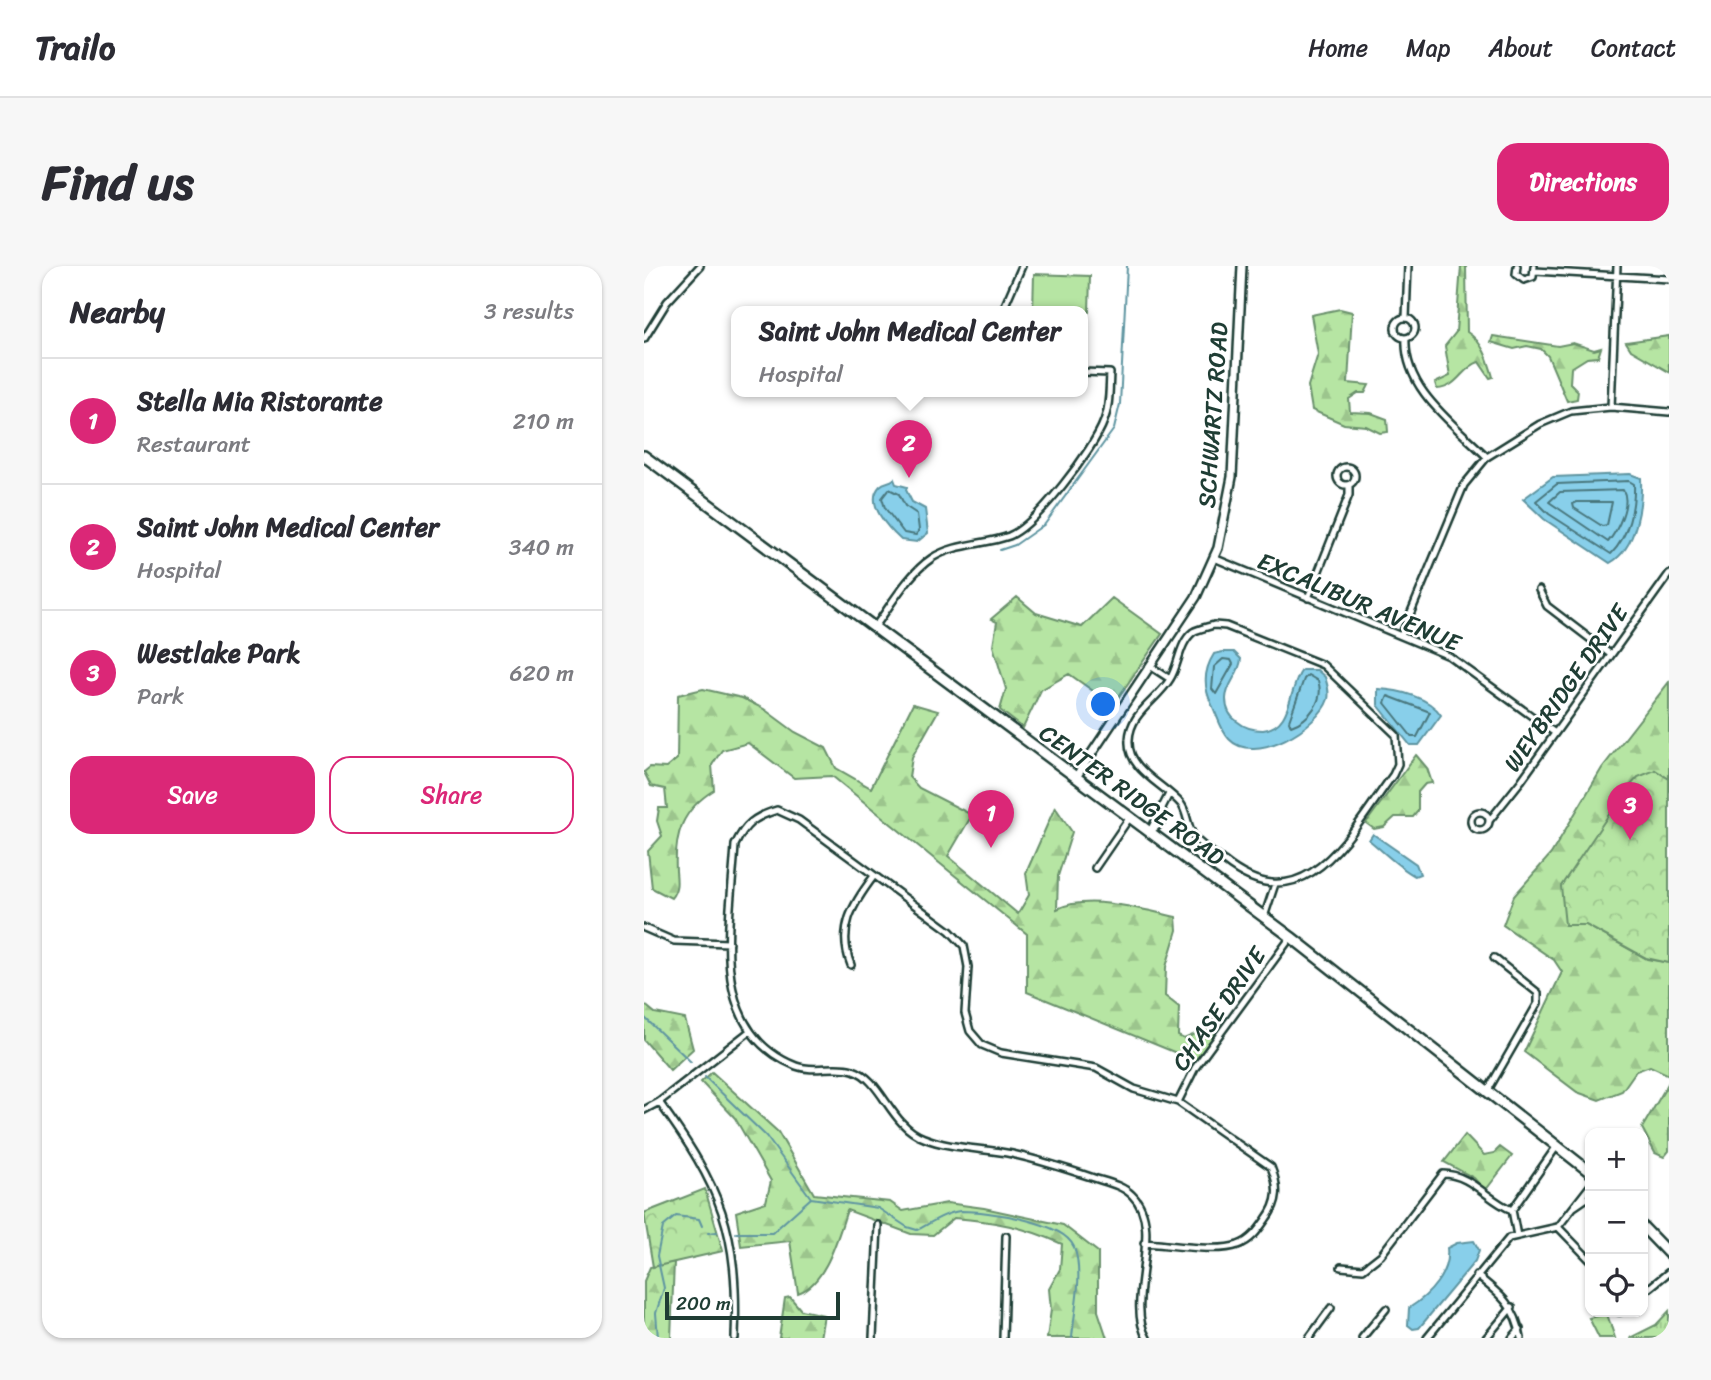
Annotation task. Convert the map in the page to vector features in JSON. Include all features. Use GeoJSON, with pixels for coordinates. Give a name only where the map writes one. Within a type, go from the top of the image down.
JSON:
{"type":"FeatureCollection","features":[{"type":"Feature","properties":{"kind":"main road","name":"CENTER RIDGE ROAD"},"geometry":{"type":"LineString","coordinates":[[644,456],[1291,937],[1585,1168]]}},
{"type":"Feature","properties":{"kind":"main road"},"geometry":{"type":"LineString","coordinates":[[1648,1232],[1669,1254]]}},
{"type":"Feature","properties":{"kind":"street"},"geometry":{"type":"LineString","coordinates":[[644,339],[667,302],[700,266]]}},
{"type":"Feature","properties":{"kind":"street"},"geometry":{"type":"LineString","coordinates":[[1005,306],[1022,266]]}},
{"type":"Feature","properties":{"kind":"street","name":"SCHWARTZ ROAD"},"geometry":{"type":"LineString","coordinates":[[1076,777],[1203,585],[1214,558],[1225,523],[1231,484],[1242,266]]}},
{"type":"Feature","properties":{"kind":"street"},"geometry":{"type":"LineString","coordinates":[[1406,318],[1408,266]]}},
{"type":"Feature","properties":{"kind":"street"},"geometry":{"type":"LineString","coordinates":[[1517,266],[1516,274],[1524,280],[1530,279],[1534,268],[1669,279]]}},
{"type":"Feature","properties":{"kind":"street"},"geometry":{"type":"LineString","coordinates":[[1611,407],[1617,266]]}},
{"type":"Feature","properties":{"kind":"street"},"geometry":{"type":"LineString","coordinates":[[1406,318],[1398,321],[1395,327],[1397,334],[1406,338]]}},
{"type":"Feature","properties":{"kind":"street"},"geometry":{"type":"LineString","coordinates":[[1406,318],[1414,323],[1415,330],[1406,338],[1406,356],[1419,387],[1487,457]]}},
{"type":"Feature","properties":{"kind":"street"},"geometry":{"type":"LineString","coordinates":[[874,628],[913,576],[932,559],[953,548],[1011,535],[1041,512],[1094,440],[1106,415],[1110,373],[1088,372]]}},
{"type":"Feature","properties":{"kind":"street"},"geometry":{"type":"LineString","coordinates":[[1401,635],[1464,485],[1487,457],[1540,424],[1571,411],[1611,407],[1669,412]]}},
{"type":"Feature","properties":{"kind":"street"},"geometry":{"type":"LineString","coordinates":[[1308,598],[1349,495],[1349,485]]}},
{"type":"Feature","properties":{"kind":"street","name":"EXCALIBUR AVENUE"},"geometry":{"type":"LineString","coordinates":[[1214,558],[1450,656],[1555,733]]}},
{"type":"Feature","properties":{"kind":"street","name":"WEYBRIDGE DRIVE"},"geometry":{"type":"LineString","coordinates":[[1489,821],[1669,574]]}},
{"type":"Feature","properties":{"kind":"street"},"geometry":{"type":"LineString","coordinates":[[1539,590],[1547,606],[1610,654]]}},
{"type":"Feature","properties":{"kind":"street"},"geometry":{"type":"LineString","coordinates":[[1214,625],[1226,626],[1324,665],[1396,735],[1398,764],[1393,775],[1330,860],[1303,879],[1275,884],[1258,882],[1238,872],[1196,839],[1182,805],[1169,794],[1138,766],[1128,742],[1133,721],[1170,679],[1181,649],[1193,632],[1214,625]]}},
{"type":"Feature","properties":{"kind":"street"},"geometry":{"type":"LineString","coordinates":[[1150,666],[1170,679]]}},
{"type":"Feature","properties":{"kind":"street"},"geometry":{"type":"LineString","coordinates":[[1150,831],[1169,794]]}},
{"type":"Feature","properties":{"kind":"street"},"geometry":{"type":"LineString","coordinates":[[1144,1243],[1236,1247],[1257,1232],[1277,1200],[1277,1181],[1271,1167],[1178,1102],[1134,1089],[1096,1069],[1001,1053],[982,1045],[970,1031],[965,1013],[968,967],[964,946],[950,931],[799,820],[776,810],[755,817],[744,827],[735,845],[729,982],[737,1008],[750,1031],[761,1044],[796,1066],[844,1068],[866,1075],[891,1112],[922,1138],[1032,1159],[1122,1188],[1140,1205],[1144,1216],[1141,1316],[1147,1338]]}},
{"type":"Feature","properties":{"kind":"street"},"geometry":{"type":"LineString","coordinates":[[1095,868],[1130,817]]}},
{"type":"Feature","properties":{"kind":"street"},"geometry":{"type":"LineString","coordinates":[[851,965],[846,951],[847,916],[874,876]]}},
{"type":"Feature","properties":{"kind":"street"},"geometry":{"type":"LineString","coordinates":[[1264,917],[1275,884]]}},
{"type":"Feature","properties":{"kind":"street"},"geometry":{"type":"LineString","coordinates":[[644,928],[674,941],[729,943]]}},
{"type":"Feature","properties":{"kind":"street","name":"CHASE DRIVE"},"geometry":{"type":"LineString","coordinates":[[1178,1102],[1195,1068],[1291,937]]}},
{"type":"Feature","properties":{"kind":"street"},"geometry":{"type":"LineString","coordinates":[[1488,1090],[1538,1003],[1538,993],[1494,958]]}},
{"type":"Feature","properties":{"kind":"street"},"geometry":{"type":"LineString","coordinates":[[644,1110],[659,1102],[750,1031]]}},
{"type":"Feature","properties":{"kind":"street"},"geometry":{"type":"LineString","coordinates":[[659,1102],[707,1173],[725,1219],[737,1290],[735,1338]]}},
{"type":"Feature","properties":{"kind":"street"},"geometry":{"type":"LineString","coordinates":[[1517,1236],[1513,1210],[1558,1144]]}},
{"type":"Feature","properties":{"kind":"street"},"geometry":{"type":"LineString","coordinates":[[1341,1267],[1363,1269],[1381,1255],[1443,1174],[1453,1174],[1468,1181],[1513,1210]]}},
{"type":"Feature","properties":{"kind":"street"},"geometry":{"type":"LineString","coordinates":[[1427,1338],[1502,1245],[1517,1236],[1558,1227],[1586,1191]]}},
{"type":"Feature","properties":{"kind":"street"},"geometry":{"type":"LineString","coordinates":[[1574,1207],[1585,1199]]}},
{"type":"Feature","properties":{"kind":"street"},"geometry":{"type":"LineString","coordinates":[[873,1338],[878,1225]]}},
{"type":"Feature","properties":{"kind":"street"},"geometry":{"type":"LineString","coordinates":[[1558,1227],[1585,1256]]}},
{"type":"Feature","properties":{"kind":"street"},"geometry":{"type":"LineString","coordinates":[[1003,1338],[1006,1236]]}},
{"type":"Feature","properties":{"kind":"street"},"geometry":{"type":"LineString","coordinates":[[1648,1289],[1669,1272]]}},
{"type":"Feature","properties":{"kind":"street"},"geometry":{"type":"LineString","coordinates":[[1476,1275],[1506,1298],[1512,1307],[1521,1338]]}},
{"type":"Feature","properties":{"kind":"street"},"geometry":{"type":"LineString","coordinates":[[1486,1338],[1512,1307]]}},
{"type":"Feature","properties":{"kind":"street"},"geometry":{"type":"LineString","coordinates":[[1309,1338],[1331,1308]]}},
{"type":"Feature","properties":{"kind":"street"},"geometry":{"type":"LineString","coordinates":[[1363,1338],[1386,1309]]}},
{"type":"Feature","properties":{"kind":"street"},"geometry":{"type":"LineString","coordinates":[[1512,1338],[1520,1329]]}},
{"type":"Feature","properties":{"kind":"green space"},"geometry":{"type":"Polygon","coordinates":[[[1461,266],[1466,266],[1467,332],[1481,346],[1493,377],[1490,378],[1479,362],[1468,368],[1450,385],[1437,389],[1435,383],[1450,376],[1445,346],[1456,332],[1461,266]]]}},
{"type":"Feature","properties":{"kind":"green space"},"geometry":{"type":"Polygon","coordinates":[[[1034,274],[1090,276],[1089,312],[1088,306],[1033,306],[1034,274]]]}},
{"type":"Feature","properties":{"kind":"green space"},"geometry":{"type":"Polygon","coordinates":[[[1340,309],[1352,312],[1348,383],[1369,385],[1365,393],[1358,393],[1349,399],[1350,412],[1371,413],[1387,419],[1388,432],[1380,433],[1366,426],[1344,424],[1312,410],[1308,386],[1318,354],[1311,315],[1340,309]]]}},
{"type":"Feature","properties":{"kind":"green space"},"geometry":{"type":"Polygon","coordinates":[[[1493,336],[1558,346],[1573,343],[1594,350],[1601,348],[1598,357],[1587,358],[1571,368],[1570,383],[1578,391],[1577,399],[1567,401],[1548,356],[1541,349],[1527,346],[1514,349],[1491,342],[1493,336]]]}},
{"type":"Feature","properties":{"kind":"green space"},"geometry":{"type":"Polygon","coordinates":[[[1669,336],[1669,372],[1631,350],[1626,342],[1669,336]]]}},
{"type":"Feature","properties":{"kind":"green space"},"geometry":{"type":"Polygon","coordinates":[[[1017,597],[1036,613],[1082,627],[1112,598],[1162,634],[1113,705],[1069,674],[1041,690],[1023,728],[1000,710],[1006,689],[993,646],[997,622],[991,619],[1017,597]]]}},
{"type":"Feature","properties":{"kind":"green space"},"geometry":{"type":"Polygon","coordinates":[[[1669,682],[1669,779],[1655,770],[1565,925],[1586,925],[1647,959],[1669,963],[1669,1075],[1650,1066],[1636,1071],[1622,1091],[1599,1100],[1577,1092],[1524,1052],[1562,972],[1554,960],[1503,925],[1514,896],[1551,854],[1602,768],[1669,682]]]}},
{"type":"Feature","properties":{"kind":"green space"},"geometry":{"type":"Polygon","coordinates":[[[703,689],[742,698],[764,709],[795,732],[826,748],[836,768],[871,788],[913,704],[938,711],[912,757],[909,777],[919,788],[972,815],[948,856],[1018,914],[1029,895],[1026,873],[1055,807],[1072,832],[1058,876],[1057,909],[1084,903],[1115,904],[1176,917],[1177,930],[1166,967],[1165,996],[1179,1007],[1178,1036],[1184,1039],[1200,1032],[1214,1019],[1213,1040],[1196,1061],[1027,992],[1027,934],[832,776],[794,778],[748,743],[722,750],[712,765],[714,790],[694,806],[682,824],[677,846],[676,885],[673,895],[671,898],[652,888],[648,851],[662,836],[657,821],[659,808],[667,808],[665,789],[651,786],[644,772],[650,767],[666,768],[677,759],[678,695],[703,689]]]}},
{"type":"Feature","properties":{"kind":"green space"},"geometry":{"type":"Polygon","coordinates":[[[1416,755],[1427,768],[1432,783],[1425,784],[1418,792],[1418,811],[1413,817],[1395,817],[1384,827],[1374,829],[1366,823],[1416,755]]]}},
{"type":"Feature","properties":{"kind":"green space"},"geometry":{"type":"Polygon","coordinates":[[[1655,770],[1669,779],[1669,963],[1646,958],[1586,925],[1565,925],[1561,886],[1622,795],[1638,777],[1655,770]]]}},
{"type":"Feature","properties":{"kind":"green space"},"geometry":{"type":"Polygon","coordinates":[[[644,1004],[655,1013],[685,1019],[693,1049],[670,1070],[644,1040],[644,1004]]]}},
{"type":"Feature","properties":{"kind":"green space"},"geometry":{"type":"Polygon","coordinates":[[[712,1072],[778,1132],[814,1194],[890,1202],[903,1211],[947,1203],[1063,1225],[1098,1252],[1098,1311],[1107,1338],[1047,1338],[1051,1310],[1049,1289],[1060,1269],[1062,1244],[1022,1229],[982,1221],[954,1218],[933,1235],[911,1234],[847,1210],[823,1270],[808,1288],[798,1293],[790,1241],[741,1246],[736,1212],[766,1202],[771,1181],[735,1118],[701,1082],[712,1072]]]}},
{"type":"Feature","properties":{"kind":"green space"},"geometry":{"type":"Polygon","coordinates":[[[1669,1082],[1669,1151],[1664,1157],[1655,1153],[1648,1140],[1648,1128],[1642,1128],[1669,1082]]]}},
{"type":"Feature","properties":{"kind":"green space"},"geometry":{"type":"Polygon","coordinates":[[[1465,1135],[1484,1155],[1494,1153],[1500,1147],[1512,1156],[1485,1191],[1474,1178],[1444,1162],[1465,1135]]]}},
{"type":"Feature","properties":{"kind":"green space"},"geometry":{"type":"Polygon","coordinates":[[[705,1189],[723,1251],[653,1267],[644,1213],[705,1189]]]}},
{"type":"Feature","properties":{"kind":"green space"},"geometry":{"type":"Polygon","coordinates":[[[674,1262],[671,1338],[644,1338],[644,1281],[650,1267],[674,1262]]]}},
{"type":"Feature","properties":{"kind":"green space"},"geometry":{"type":"Polygon","coordinates":[[[790,1297],[801,1310],[824,1315],[820,1338],[779,1338],[785,1298],[790,1297]]]}},
{"type":"Feature","properties":{"kind":"green space"},"geometry":{"type":"Polygon","coordinates":[[[1669,1311],[1669,1338],[1630,1338],[1656,1325],[1669,1311]]]}},
{"type":"Feature","properties":{"kind":"green space"},"geometry":{"type":"Polygon","coordinates":[[[1608,1317],[1615,1338],[1599,1338],[1589,1318],[1608,1317]]]}},
{"type":"Feature","properties":{"kind":"water"},"geometry":{"type":"Polygon","coordinates":[[[1630,474],[1641,478],[1639,513],[1632,537],[1619,556],[1610,563],[1544,519],[1523,499],[1553,477],[1630,474]]]}},
{"type":"Feature","properties":{"kind":"water"},"geometry":{"type":"Polygon","coordinates":[[[894,479],[896,484],[907,487],[912,502],[925,509],[928,533],[917,542],[901,540],[885,523],[876,508],[876,493],[880,486],[894,479]]]}},
{"type":"Feature","properties":{"kind":"water"},"geometry":{"type":"Polygon","coordinates":[[[1234,652],[1241,659],[1228,689],[1226,702],[1233,718],[1247,727],[1263,730],[1280,722],[1302,670],[1317,670],[1325,677],[1328,699],[1312,721],[1284,740],[1269,746],[1240,746],[1224,732],[1206,685],[1210,660],[1214,654],[1234,652]]]}},
{"type":"Feature","properties":{"kind":"water"},"geometry":{"type":"Polygon","coordinates":[[[1378,689],[1421,699],[1441,715],[1419,745],[1410,745],[1378,705],[1378,689]]]}},
{"type":"Feature","properties":{"kind":"water"},"geometry":{"type":"Polygon","coordinates":[[[1373,834],[1416,864],[1420,874],[1415,876],[1391,859],[1369,840],[1373,834]]]}},
{"type":"Feature","properties":{"kind":"water"},"geometry":{"type":"Polygon","coordinates":[[[1474,1241],[1479,1250],[1475,1261],[1419,1328],[1413,1329],[1408,1325],[1409,1308],[1431,1290],[1442,1275],[1447,1248],[1457,1243],[1474,1241]]]}},
{"type":"Feature","properties":{"kind":"waterway"},"geometry":{"type":"LineString","coordinates":[[1000,550],[1015,545],[1045,524],[1114,429],[1120,404],[1127,266]]}},
{"type":"Feature","properties":{"kind":"waterway"},"geometry":{"type":"LineString","coordinates":[[644,1017],[691,1062]]}},
{"type":"Feature","properties":{"kind":"waterway"},"geometry":{"type":"LineString","coordinates":[[705,1077],[766,1136],[811,1198],[878,1208],[907,1227],[917,1230],[949,1214],[973,1211],[1023,1219],[1055,1230],[1067,1238],[1074,1247],[1078,1268],[1072,1338]]}},
{"type":"Feature","properties":{"kind":"waterway"},"geometry":{"type":"LineString","coordinates":[[736,1233],[772,1233],[811,1198]]}},
{"type":"Feature","properties":{"kind":"waterway"},"geometry":{"type":"LineString","coordinates":[[658,1338],[656,1313],[664,1288],[657,1256],[663,1227],[676,1216],[699,1219],[702,1226]]}},
{"type":"Feature","properties":{"kind":"waterway"},"geometry":{"type":"LineString","coordinates":[[708,1233],[717,1232]]}},
{"type":"Feature","properties":{"kind":"place","name":"Saint John Medical Center"},"geometry":{"type":"Point","coordinates":[909,478]}},
{"type":"Feature","properties":{"kind":"place","name":"Westlake Park"},"geometry":{"type":"Point","coordinates":[1630,840]}},
{"type":"Feature","properties":{"kind":"place","name":"Stella Mia Ristorante"},"geometry":{"type":"Point","coordinates":[991,848]}}]}
